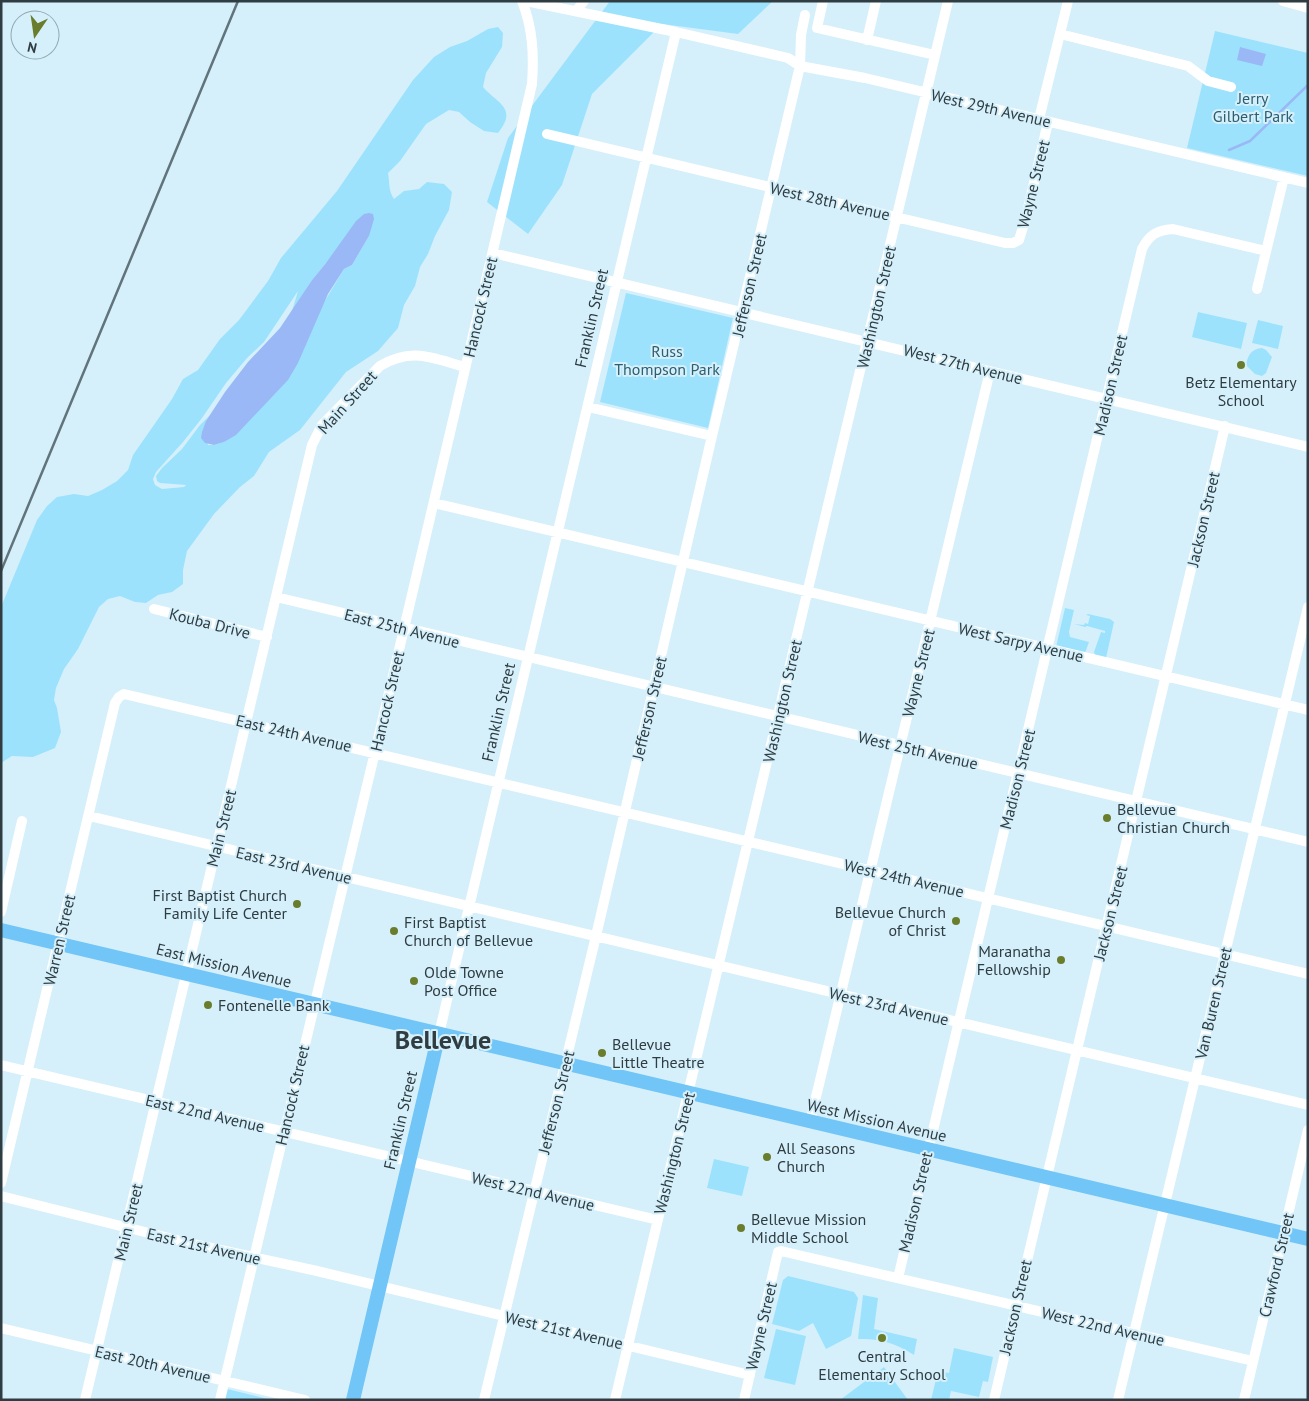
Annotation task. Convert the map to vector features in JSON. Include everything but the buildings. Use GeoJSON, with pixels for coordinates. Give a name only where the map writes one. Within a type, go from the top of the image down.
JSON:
{"type":"FeatureCollection","features":[{"type":"Feature","properties":{"kind":"main road","name":"East Mission Avenue"},"geometry":{"type":"LineString","coordinates":[[1,930],[439,1034]]}},
{"type":"Feature","properties":{"kind":"main road","name":"West Mission Avenue"},"geometry":{"type":"LineString","coordinates":[[439,1034],[1308,1239]]}},
{"type":"Feature","properties":{"kind":"main road","name":"Franklin Street"},"geometry":{"type":"LineString","coordinates":[[353,1400],[378,1286],[439,1034]]}},
{"type":"Feature","properties":{"kind":"street","name":"West 29th Avenue"},"geometry":{"type":"LineString","coordinates":[[524,1],[676,32],[788,58],[800,66],[865,78],[1308,183]]}},
{"type":"Feature","properties":{"kind":"street","name":"Hancock Street"},"geometry":{"type":"LineString","coordinates":[[220,1400],[532,84],[534,58],[524,1]]}},
{"type":"Feature","properties":{"kind":"street"},"geometry":{"type":"LineString","coordinates":[[576,11],[584,1]]}},
{"type":"Feature","properties":{"kind":"street"},"geometry":{"type":"LineString","coordinates":[[822,1],[816,28],[935,55]]}},
{"type":"Feature","properties":{"kind":"street"},"geometry":{"type":"LineString","coordinates":[[867,40],[876,1]]}},
{"type":"Feature","properties":{"kind":"street","name":"Washington Street"},"geometry":{"type":"LineString","coordinates":[[616,1400],[948,1]]}},
{"type":"Feature","properties":{"kind":"street","name":"Wayne Street"},"geometry":{"type":"LineString","coordinates":[[1013,243],[1019,240],[1026,217],[1043,121],[1068,1]]}},
{"type":"Feature","properties":{"kind":"street"},"geometry":{"type":"LineString","coordinates":[[1282,1],[1308,8]]}},
{"type":"Feature","properties":{"kind":"street","name":"Jefferson Street"},"geometry":{"type":"LineString","coordinates":[[484,1400],[596,936],[772,187],[800,66],[801,35],[805,15]]}},
{"type":"Feature","properties":{"kind":"street","name":"Franklin Street"},"geometry":{"type":"LineString","coordinates":[[439,1034],[676,32]]}},
{"type":"Feature","properties":{"kind":"street"},"geometry":{"type":"LineString","coordinates":[[1060,34],[1188,66],[1208,81],[1231,87]]}},
{"type":"Feature","properties":{"kind":"street","name":"West 28th Avenue"},"geometry":{"type":"LineString","coordinates":[[547,134],[1005,243],[1013,243]]}},
{"type":"Feature","properties":{"kind":"street"},"geometry":{"type":"LineString","coordinates":[[1257,289],[1284,177]]}},
{"type":"Feature","properties":{"kind":"street","name":"Madison Street"},"geometry":{"type":"LineString","coordinates":[[898,1278],[1142,249],[1146,240],[1153,234],[1162,230],[1173,229],[1266,251]]}},
{"type":"Feature","properties":{"kind":"street","name":"West 27th Avenue"},"geometry":{"type":"LineString","coordinates":[[493,253],[1308,446]]}},
{"type":"Feature","properties":{"kind":"street","name":"Main Street"},"geometry":{"type":"LineString","coordinates":[[85,1400],[312,445],[322,425],[380,366],[391,359],[412,354],[465,366]]}},
{"type":"Feature","properties":{"kind":"street","name":"Wayne Street"},"geometry":{"type":"LineString","coordinates":[[810,1122],[990,370]]}},
{"type":"Feature","properties":{"kind":"street"},"geometry":{"type":"LineString","coordinates":[[588,407],[712,436]]}},
{"type":"Feature","properties":{"kind":"street","name":"Jackson Street"},"geometry":{"type":"LineString","coordinates":[[994,1400],[1045,1178],[1107,926],[1225,426]]}},
{"type":"Feature","properties":{"kind":"street","name":"West Sarpy Avenue"},"geometry":{"type":"LineString","coordinates":[[434,503],[1308,710]]}},
{"type":"Feature","properties":{"kind":"street","name":"East 25th Avenue"},"geometry":{"type":"LineString","coordinates":[[276,597],[528,658]]}},
{"type":"Feature","properties":{"kind":"street","name":"Van Buren Street"},"geometry":{"type":"LineString","coordinates":[[1118,1400],[1308,607]]}},
{"type":"Feature","properties":{"kind":"street","name":"Kouba Drive"},"geometry":{"type":"LineString","coordinates":[[154,610],[266,638]]}},
{"type":"Feature","properties":{"kind":"street","name":"West 25th Avenue"},"geometry":{"type":"LineString","coordinates":[[528,658],[1308,842]]}},
{"type":"Feature","properties":{"kind":"street","name":"East 24th Avenue"},"geometry":{"type":"LineString","coordinates":[[119,697],[124,694],[132,695],[499,782]]}},
{"type":"Feature","properties":{"kind":"street","name":"Warren Street"},"geometry":{"type":"LineString","coordinates":[[1,1183],[115,703],[119,697]]}},
{"type":"Feature","properties":{"kind":"street","name":"West 24th Avenue"},"geometry":{"type":"LineString","coordinates":[[499,782],[1308,974]]}},
{"type":"Feature","properties":{"kind":"street","name":"East 23rd Avenue"},"geometry":{"type":"LineString","coordinates":[[89,816],[470,906]]}},
{"type":"Feature","properties":{"kind":"street"},"geometry":{"type":"LineString","coordinates":[[1,912],[22,821]]}},
{"type":"Feature","properties":{"kind":"street","name":"West 23rd Avenue"},"geometry":{"type":"LineString","coordinates":[[470,906],[1308,1105]]}},
{"type":"Feature","properties":{"kind":"street","name":"East 22nd Avenue"},"geometry":{"type":"LineString","coordinates":[[1,1065],[409,1161]]}},
{"type":"Feature","properties":{"kind":"street","name":"Crawford Street"},"geometry":{"type":"LineString","coordinates":[[1244,1400],[1308,1130]]}},
{"type":"Feature","properties":{"kind":"street","name":"West 22nd Avenue"},"geometry":{"type":"LineString","coordinates":[[409,1161],[658,1220]]}},
{"type":"Feature","properties":{"kind":"street","name":"East 21st Avenue"},"geometry":{"type":"LineString","coordinates":[[1,1196],[127,1228],[378,1286]]}},
{"type":"Feature","properties":{"kind":"street","name":"Wayne Street"},"geometry":{"type":"LineString","coordinates":[[744,1400],[778,1252]]}},
{"type":"Feature","properties":{"kind":"street","name":"West 22nd Avenue"},"geometry":{"type":"LineString","coordinates":[[778,1252],[785,1252],[1253,1361]]}},
{"type":"Feature","properties":{"kind":"street","name":"West 21st Avenue"},"geometry":{"type":"LineString","coordinates":[[378,1286],[750,1375]]}},
{"type":"Feature","properties":{"kind":"street","name":"East 20th Avenue"},"geometry":{"type":"LineString","coordinates":[[1,1328],[305,1400]]}},
{"type":"Feature","properties":{"kind":"green space"},"geometry":{"type":"Polygon","coordinates":[[[610,1],[773,1],[738,34],[662,24],[592,94],[562,185],[528,234],[487,202],[508,138],[610,1]]]}},
{"type":"Feature","properties":{"kind":"green space"},"geometry":{"type":"Polygon","coordinates":[[[498,27],[503,33],[502,47],[486,73],[483,87],[504,107],[506,118],[504,125],[498,133],[484,131],[459,112],[449,110],[426,124],[400,161],[388,173],[390,189],[394,199],[404,191],[419,189],[427,182],[444,184],[452,192],[449,210],[420,267],[415,286],[404,305],[398,328],[378,351],[346,372],[300,430],[269,452],[254,476],[240,487],[214,514],[187,551],[183,570],[183,584],[172,592],[158,595],[146,603],[135,602],[120,596],[108,599],[99,607],[78,649],[64,669],[56,688],[54,700],[61,732],[55,748],[33,757],[12,756],[1,763],[1,607],[37,520],[47,506],[57,497],[74,494],[88,496],[117,481],[128,470],[133,455],[172,399],[183,379],[198,370],[220,339],[239,320],[268,281],[281,258],[337,191],[413,80],[434,57],[450,47],[467,41],[488,29],[498,27]],[[369,236],[326,263],[312,280],[292,311],[298,291],[264,342],[247,358],[226,383],[202,418],[156,472],[153,479],[155,485],[162,489],[184,487],[186,485],[160,483],[157,481],[156,476],[182,449],[210,415],[206,421],[208,445],[224,442],[323,304],[344,269],[352,265],[369,236]]]}},
{"type":"Feature","properties":{"kind":"green space","name":"Jerry Gilbert Park"},"geometry":{"type":"Polygon","coordinates":[[[1215,31],[1308,53],[1308,176],[1187,148],[1215,31]]]}},
{"type":"Feature","properties":{"kind":"green space","name":"Russ Thompson Park"},"geometry":{"type":"Polygon","coordinates":[[[626,293],[733,318],[708,428],[600,402],[626,293]]]}},
{"type":"Feature","properties":{"kind":"green space"},"geometry":{"type":"Polygon","coordinates":[[[1198,312],[1247,323],[1241,349],[1192,337],[1198,312]]]}},
{"type":"Feature","properties":{"kind":"green space"},"geometry":{"type":"Polygon","coordinates":[[[1258,320],[1283,326],[1278,349],[1252,343],[1258,320]]]}},
{"type":"Feature","properties":{"kind":"green space"},"geometry":{"type":"Polygon","coordinates":[[[1262,348],[1272,357],[1266,373],[1262,376],[1255,374],[1246,365],[1251,353],[1262,348]]]}},
{"type":"Feature","properties":{"kind":"green space"},"geometry":{"type":"Polygon","coordinates":[[[1065,608],[1074,610],[1069,632],[1070,637],[1089,642],[1085,653],[1056,647],[1065,608]]]}},
{"type":"Feature","properties":{"kind":"green space"},"geometry":{"type":"Polygon","coordinates":[[[1086,615],[1110,619],[1114,622],[1106,658],[1095,655],[1094,652],[1101,632],[1105,633],[1105,631],[1074,624],[1088,624],[1090,616],[1086,615]]]}},
{"type":"Feature","properties":{"kind":"green space"},"geometry":{"type":"Polygon","coordinates":[[[714,1159],[749,1167],[742,1196],[707,1188],[714,1159]]]}},
{"type":"Feature","properties":{"kind":"green space"},"geometry":{"type":"Polygon","coordinates":[[[788,1276],[854,1292],[858,1298],[851,1336],[826,1349],[813,1323],[799,1331],[772,1324],[783,1280],[788,1276]]]}},
{"type":"Feature","properties":{"kind":"green space"},"geometry":{"type":"Polygon","coordinates":[[[863,1295],[878,1298],[874,1329],[917,1339],[914,1355],[901,1347],[887,1342],[873,1339],[858,1339],[863,1295]]]}},
{"type":"Feature","properties":{"kind":"green space"},"geometry":{"type":"Polygon","coordinates":[[[776,1329],[806,1336],[795,1385],[764,1378],[776,1329]]]}},
{"type":"Feature","properties":{"kind":"green space"},"geometry":{"type":"Polygon","coordinates":[[[954,1348],[993,1357],[988,1382],[983,1381],[979,1397],[951,1391],[949,1400],[931,1400],[938,1371],[949,1373],[954,1348]]]}},
{"type":"Feature","properties":{"kind":"green space"},"geometry":{"type":"Polygon","coordinates":[[[884,1367],[908,1400],[840,1400],[884,1367]]]}},
{"type":"Feature","properties":{"kind":"green space"},"geometry":{"type":"Polygon","coordinates":[[[223,1388],[272,1400],[220,1400],[223,1388]]]}},
{"type":"Feature","properties":{"kind":"shaded area"},"geometry":{"type":"Polygon","coordinates":[[[1240,47],[1266,54],[1262,66],[1237,60],[1240,47]]]}},
{"type":"Feature","properties":{"kind":"shaded area"},"geometry":{"type":"Polygon","coordinates":[[[364,214],[373,214],[374,219],[369,236],[352,265],[344,269],[328,294],[298,363],[288,380],[236,435],[214,445],[205,443],[201,438],[206,421],[225,392],[248,362],[280,328],[312,280],[356,221],[364,214]]]}},
{"type":"Feature","properties":{"kind":"waterway"},"geometry":{"type":"LineString","coordinates":[[1229,150],[1250,141],[1308,85]]}},
{"type":"Feature","properties":{"kind":"railway"},"geometry":{"type":"LineString","coordinates":[[1,571],[238,1]]}},
{"type":"Feature","properties":{"kind":"place","name":"Betz Elementary School"},"geometry":{"type":"Point","coordinates":[1241,365]}},
{"type":"Feature","properties":{"kind":"place","name":"Bellevue Christian Church"},"geometry":{"type":"Point","coordinates":[1107,818]}},
{"type":"Feature","properties":{"kind":"place","name":"First Baptist Church Family Life Center"},"geometry":{"type":"Point","coordinates":[297,904]}},
{"type":"Feature","properties":{"kind":"place","name":"Bellevue Church of Christ"},"geometry":{"type":"Point","coordinates":[956,921]}},
{"type":"Feature","properties":{"kind":"place","name":"First Baptist Church of Bellevue"},"geometry":{"type":"Point","coordinates":[394,931]}},
{"type":"Feature","properties":{"kind":"place","name":"Maranatha Fellowship"},"geometry":{"type":"Point","coordinates":[1061,960]}},
{"type":"Feature","properties":{"kind":"place","name":"Olde Towne Post Office"},"geometry":{"type":"Point","coordinates":[414,981]}},
{"type":"Feature","properties":{"kind":"place","name":"Fontenelle Bank"},"geometry":{"type":"Point","coordinates":[208,1005]}},
{"type":"Feature","properties":{"kind":"place","name":"Bellevue Little Theatre"},"geometry":{"type":"Point","coordinates":[602,1053]}},
{"type":"Feature","properties":{"kind":"place","name":"All Seasons Church"},"geometry":{"type":"Point","coordinates":[767,1157]}},
{"type":"Feature","properties":{"kind":"place","name":"Bellevue Mission Middle School"},"geometry":{"type":"Point","coordinates":[741,1228]}},
{"type":"Feature","properties":{"kind":"place","name":"Central Elementary School"},"geometry":{"type":"Point","coordinates":[882,1338]}},
{"type":"Feature","properties":{"kind":"district","name":"Bellevue"},"geometry":{"type":"Point","coordinates":[443,1039]}}]}
